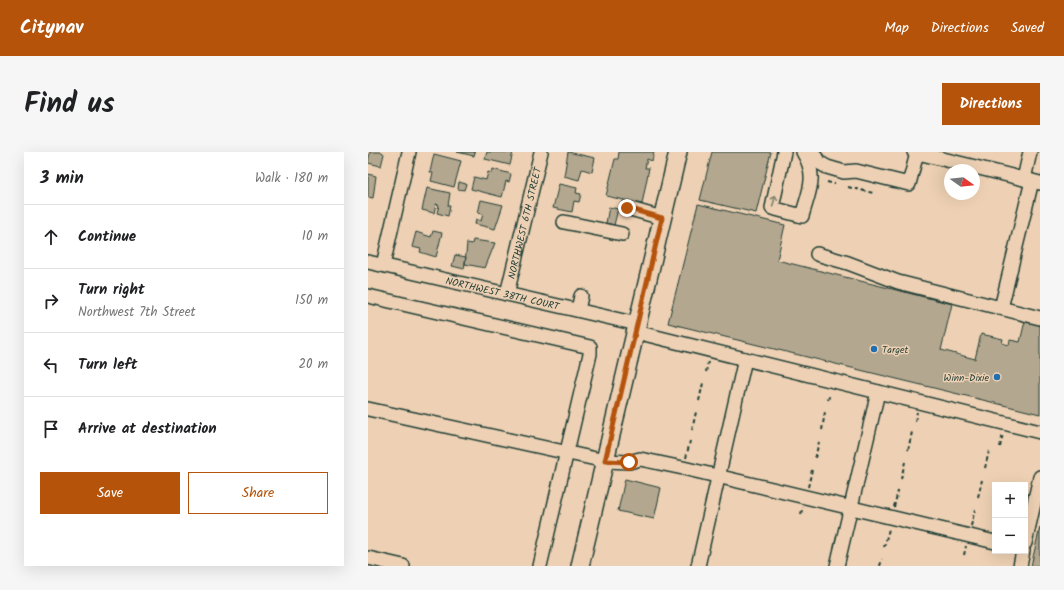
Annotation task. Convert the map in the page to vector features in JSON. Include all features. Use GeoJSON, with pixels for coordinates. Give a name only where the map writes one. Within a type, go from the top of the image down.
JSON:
{"type":"FeatureCollection","features":[{"type":"Feature","properties":{"kind":"main road"},"geometry":{"type":"LineString","coordinates":[[580,566],[678,152]]}},
{"type":"Feature","properties":{"kind":"street"},"geometry":{"type":"LineString","coordinates":[[383,265],[409,152]]}},
{"type":"Feature","properties":{"kind":"street","name":"NORTHWEST 6TH STREET"},"geometry":{"type":"LineString","coordinates":[[507,294],[541,152]]}},
{"type":"Feature","properties":{"kind":"street"},"geometry":{"type":"LineString","coordinates":[[784,152],[772,208],[802,216],[812,178],[810,163],[803,152]]}},
{"type":"Feature","properties":{"kind":"street"},"geometry":{"type":"LineString","coordinates":[[812,152],[820,162],[828,167],[844,172],[856,171],[909,184],[916,152],[1032,181]]}},
{"type":"Feature","properties":{"kind":"street"},"geometry":{"type":"LineString","coordinates":[[1001,308],[1032,181],[1030,152]]}},
{"type":"Feature","properties":{"kind":"street"},"geometry":{"type":"LineString","coordinates":[[627,208],[662,218]]}},
{"type":"Feature","properties":{"kind":"street"},"geometry":{"type":"LineString","coordinates":[[564,222],[622,234]]}},
{"type":"Feature","properties":{"kind":"street"},"geometry":{"type":"LineString","coordinates":[[817,254],[848,263],[898,282],[1040,318]]}},
{"type":"Feature","properties":{"kind":"street","name":"NORTHWEST 38TH COURT"},"geometry":{"type":"LineString","coordinates":[[368,262],[578,310],[745,359],[1040,432]]}},
{"type":"Feature","properties":{"kind":"street"},"geometry":{"type":"LineString","coordinates":[[368,296],[590,348],[590,354],[540,566]]}},
{"type":"Feature","properties":{"kind":"street"},"geometry":{"type":"LineString","coordinates":[[578,310],[581,296]]}},
{"type":"Feature","properties":{"kind":"street"},"geometry":{"type":"LineString","coordinates":[[698,566],[745,359]]}},
{"type":"Feature","properties":{"kind":"street"},"geometry":{"type":"LineString","coordinates":[[837,566],[878,392]]}},
{"type":"Feature","properties":{"kind":"street"},"geometry":{"type":"LineString","coordinates":[[368,409],[605,461],[622,462],[643,459],[992,541]]}},
{"type":"Feature","properties":{"kind":"street"},"geometry":{"type":"LineString","coordinates":[[1028,530],[1040,477]]}},
{"type":"Feature","properties":{"kind":"street"},"geometry":{"type":"LineString","coordinates":[[1020,566],[1022,554]]}},
{"type":"Feature","properties":{"kind":"street"},"geometry":{"type":"LineString","coordinates":[[368,558],[403,566]]}},
{"type":"Feature","properties":{"kind":"path"},"geometry":{"type":"LineString","coordinates":[[827,182],[835,184]]}},
{"type":"Feature","properties":{"kind":"path"},"geometry":{"type":"LineString","coordinates":[[848,187],[873,194]]}},
{"type":"Feature","properties":{"kind":"path"},"geometry":{"type":"LineString","coordinates":[[706,372],[708,363]]}},
{"type":"Feature","properties":{"kind":"path"},"geometry":{"type":"LineString","coordinates":[[699,401],[703,383]]}},
{"type":"Feature","properties":{"kind":"path"},"geometry":{"type":"LineString","coordinates":[[828,400],[830,394]]}},
{"type":"Feature","properties":{"kind":"path"},"geometry":{"type":"LineString","coordinates":[[915,421],[917,410]]}},
{"type":"Feature","properties":{"kind":"path"},"geometry":{"type":"LineString","coordinates":[[692,430],[696,412]]}},
{"type":"Feature","properties":{"kind":"path"},"geometry":{"type":"LineString","coordinates":[[822,430],[825,412]]}},
{"type":"Feature","properties":{"kind":"path"},"geometry":{"type":"LineString","coordinates":[[908,450],[912,432]]}},
{"type":"Feature","properties":{"kind":"path"},"geometry":{"type":"LineString","coordinates":[[1000,447],[1003,433]]}},
{"type":"Feature","properties":{"kind":"path"},"geometry":{"type":"LineString","coordinates":[[685,459],[690,441]]}},
{"type":"Feature","properties":{"kind":"path"},"geometry":{"type":"LineString","coordinates":[[815,458],[818,442]]}},
{"type":"Feature","properties":{"kind":"path"},"geometry":{"type":"LineString","coordinates":[[985,468],[989,451]]}},
{"type":"Feature","properties":{"kind":"path"},"geometry":{"type":"LineString","coordinates":[[901,479],[905,462]]}},
{"type":"Feature","properties":{"kind":"path"},"geometry":{"type":"LineString","coordinates":[[808,488],[812,470]]}},
{"type":"Feature","properties":{"kind":"path"},"geometry":{"type":"LineString","coordinates":[[978,497],[982,480]]}},
{"type":"Feature","properties":{"kind":"path"},"geometry":{"type":"LineString","coordinates":[[894,508],[898,491]]}},
{"type":"Feature","properties":{"kind":"path"},"geometry":{"type":"LineString","coordinates":[[971,526],[975,509]]}},
{"type":"Feature","properties":{"kind":"path"},"geometry":{"type":"LineString","coordinates":[[884,547],[890,525]]}},
{"type":"Feature","properties":{"kind":"path"},"geometry":{"type":"LineString","coordinates":[[964,555],[967,543]]}},
{"type":"Feature","properties":{"kind":"path"},"geometry":{"type":"LineString","coordinates":[[880,566],[882,559]]}},
{"type":"Feature","properties":{"kind":"building"},"geometry":{"type":"Polygon","coordinates":[[[370,152],[382,152],[384,154],[381,166],[368,163],[370,152]]]}},
{"type":"Feature","properties":{"kind":"building"},"geometry":{"type":"Polygon","coordinates":[[[457,152],[475,152],[474,156],[457,152]]]}},
{"type":"Feature","properties":{"kind":"building"},"geometry":{"type":"Polygon","coordinates":[[[487,152],[513,152],[510,165],[485,159],[487,152]]]}},
{"type":"Feature","properties":{"kind":"building"},"geometry":{"type":"Polygon","coordinates":[[[568,152],[595,158],[592,172],[582,169],[579,180],[564,176],[568,152]]]}},
{"type":"Feature","properties":{"kind":"building"},"geometry":{"type":"Polygon","coordinates":[[[619,152],[654,152],[652,161],[647,159],[645,168],[649,168],[642,204],[606,196],[615,159],[618,159],[619,152]]]}},
{"type":"Feature","properties":{"kind":"building"},"geometry":{"type":"Polygon","coordinates":[[[712,152],[771,152],[756,213],[700,200],[712,152]]]}},
{"type":"Feature","properties":{"kind":"building"},"geometry":{"type":"Polygon","coordinates":[[[434,154],[461,161],[454,187],[431,181],[433,173],[430,172],[434,154]]]}},
{"type":"Feature","properties":{"kind":"building"},"geometry":{"type":"Polygon","coordinates":[[[493,169],[511,174],[509,182],[506,181],[502,197],[471,189],[474,177],[486,180],[488,172],[492,173],[493,169]]]}},
{"type":"Feature","properties":{"kind":"building"},"geometry":{"type":"Polygon","coordinates":[[[368,174],[376,176],[373,198],[368,197],[368,174]]]}},
{"type":"Feature","properties":{"kind":"building"},"geometry":{"type":"Polygon","coordinates":[[[459,182],[466,184],[464,190],[458,189],[459,182]]]}},
{"type":"Feature","properties":{"kind":"building"},"geometry":{"type":"Polygon","coordinates":[[[559,184],[577,188],[576,193],[581,194],[579,202],[574,201],[572,212],[553,208],[559,184]]]}},
{"type":"Feature","properties":{"kind":"building"},"geometry":{"type":"Polygon","coordinates":[[[427,188],[450,193],[448,216],[437,213],[439,205],[436,204],[434,213],[422,210],[427,188]]]}},
{"type":"Feature","properties":{"kind":"building"},"geometry":{"type":"Polygon","coordinates":[[[481,200],[503,205],[495,229],[475,224],[476,219],[481,221],[483,214],[478,213],[481,200]]]}},
{"type":"Feature","properties":{"kind":"building"},"geometry":{"type":"Polygon","coordinates":[[[698,204],[785,225],[777,260],[952,304],[941,350],[975,359],[981,334],[1003,339],[1002,343],[1009,345],[1010,340],[1020,342],[1025,321],[1040,325],[1040,414],[668,323],[698,204]]]}},
{"type":"Feature","properties":{"kind":"building"},"geometry":{"type":"Polygon","coordinates":[[[609,207],[618,209],[614,225],[606,223],[609,207]]]}},
{"type":"Feature","properties":{"kind":"building"},"geometry":{"type":"Polygon","coordinates":[[[433,231],[442,233],[436,257],[420,252],[421,249],[412,247],[416,232],[431,237],[433,231]]]}},
{"type":"Feature","properties":{"kind":"building"},"geometry":{"type":"Polygon","coordinates":[[[473,240],[495,243],[485,268],[465,264],[467,243],[472,244],[473,240]]]}},
{"type":"Feature","properties":{"kind":"building"},"geometry":{"type":"Polygon","coordinates":[[[455,255],[466,257],[464,269],[452,266],[455,255]]]}},
{"type":"Feature","properties":{"kind":"building"},"geometry":{"type":"Polygon","coordinates":[[[625,479],[661,488],[654,519],[618,511],[625,479]]]}},
{"type":"Feature","properties":{"kind":"building"},"geometry":{"type":"Polygon","coordinates":[[[1040,527],[1040,566],[1031,566],[1040,527]]]}},
{"type":"Feature","properties":{"kind":"place","name":"Target"},"geometry":{"type":"Point","coordinates":[874,349]}},
{"type":"Feature","properties":{"kind":"place","name":"Winn-Dixie"},"geometry":{"type":"Point","coordinates":[997,377]}},
{"type":"Feature","properties":{"kind":"route"},"geometry":{"type":"LineString","coordinates":[[627,208],[662,218],[605,461],[629,462]]}}]}
